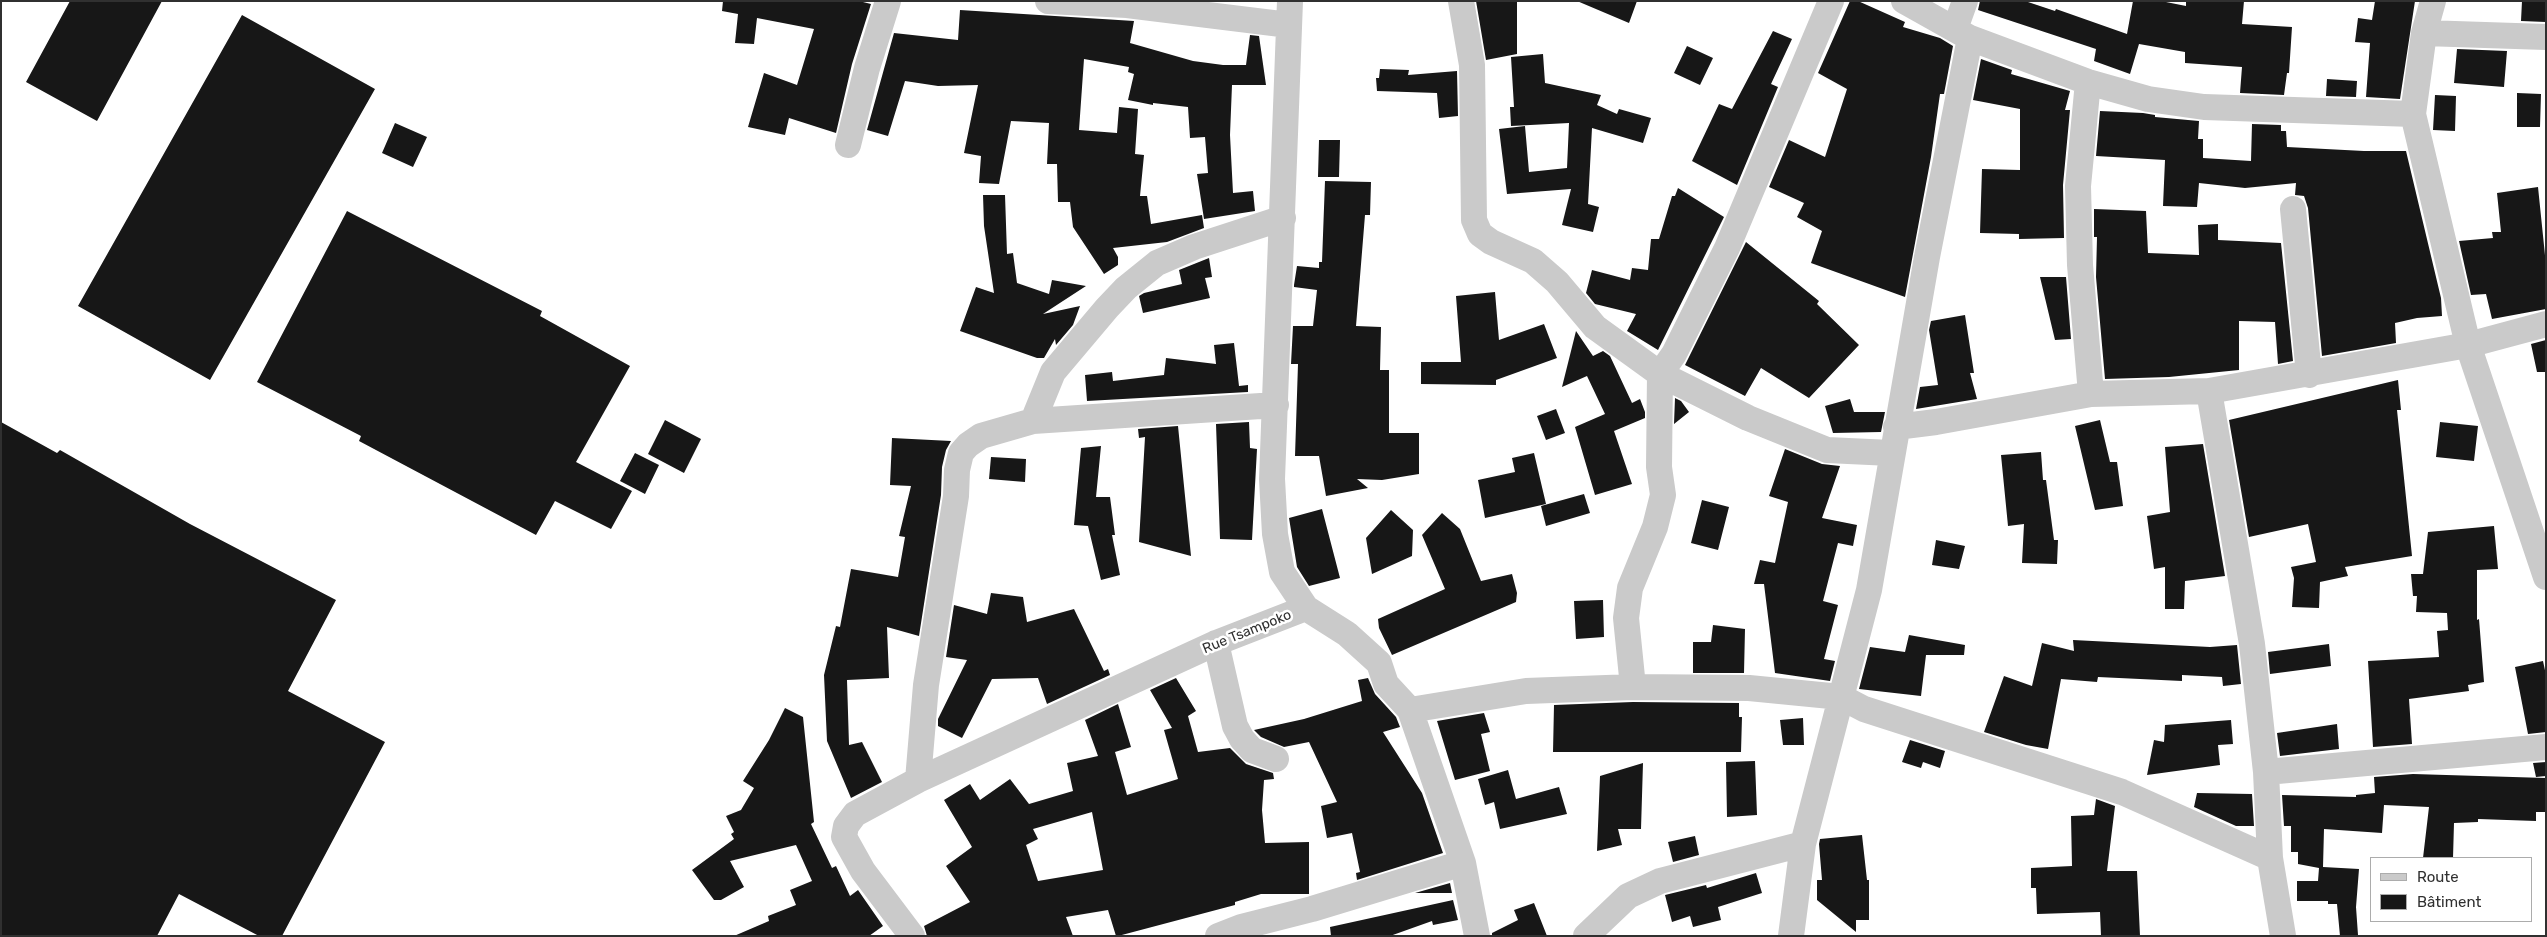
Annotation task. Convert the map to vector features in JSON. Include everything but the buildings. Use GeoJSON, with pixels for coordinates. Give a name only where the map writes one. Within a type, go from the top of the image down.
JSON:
{"type":"FeatureCollection","features":[{"type":"Feature","properties":{"kind":"street"},"geometry":{"type":"LineString","coordinates":[[848,144],[867,68],[888,1]]}},
{"type":"Feature","properties":{"kind":"street"},"geometry":{"type":"LineString","coordinates":[[1048,1],[1289,13],[1272,479],[1275,534],[1282,572],[1306,608]]}},
{"type":"Feature","properties":{"kind":"street"},"geometry":{"type":"LineString","coordinates":[[1461,1],[1472,65],[1474,220],[1480,234],[1491,242],[1533,260],[1557,282],[1595,327],[1660,374],[1748,418],[1826,450],[1891,453]]}},
{"type":"Feature","properties":{"kind":"street"},"geometry":{"type":"LineString","coordinates":[[1633,687],[1626,618],[1630,588],[1656,527],[1663,496],[1659,466],[1660,374],[1674,354],[1727,248],[1831,1]]}},
{"type":"Feature","properties":{"kind":"street"},"geometry":{"type":"LineString","coordinates":[[1904,1],[1962,34],[2088,82],[2148,99],[2204,107],[2413,114]]}},
{"type":"Feature","properties":{"kind":"street"},"geometry":{"type":"LineString","coordinates":[[1792,936],[1803,844],[1869,590],[1962,34],[1965,1]]}},
{"type":"Feature","properties":{"kind":"street"},"geometry":{"type":"LineString","coordinates":[[2433,1],[2424,33],[2413,114],[2468,345],[2546,577]]}},
{"type":"Feature","properties":{"kind":"street"},"geometry":{"type":"LineString","coordinates":[[2424,33],[2546,37]]}},
{"type":"Feature","properties":{"kind":"street"},"geometry":{"type":"LineString","coordinates":[[2088,82],[2078,186],[2080,265],[2091,394]]}},
{"type":"Feature","properties":{"kind":"street"},"geometry":{"type":"LineString","coordinates":[[2293,209],[2309,375]]}},
{"type":"Feature","properties":{"kind":"street"},"geometry":{"type":"LineString","coordinates":[[1033,420],[1053,372],[1107,308],[1157,263],[1194,247],[1283,218]]}},
{"type":"Feature","properties":{"kind":"street"},"geometry":{"type":"LineString","coordinates":[[1896,427],[1936,422],[2091,394],[2210,391],[2309,375],[2468,345],[2546,324]]}},
{"type":"Feature","properties":{"kind":"street"},"geometry":{"type":"LineString","coordinates":[[2210,391],[2252,644],[2266,772],[2270,858],[2283,936]]}},
{"type":"Feature","properties":{"kind":"street"},"geometry":{"type":"LineString","coordinates":[[918,780],[926,685],[956,496],[957,470],[961,453],[968,445],[981,436],[1033,420],[1276,405]]}},
{"type":"Feature","properties":{"kind":"street","name":"Rue Tsampoko"},"geometry":{"type":"LineString","coordinates":[[912,936],[863,871],[844,837],[844,831],[855,814],[918,780],[1216,643],[1306,608],[1347,634],[1379,663],[1386,684],[1410,710],[1463,863],[1477,936]]}},
{"type":"Feature","properties":{"kind":"street"},"geometry":{"type":"LineString","coordinates":[[1216,643],[1236,726],[1242,739],[1252,750],[1276,759]]}},
{"type":"Feature","properties":{"kind":"street"},"geometry":{"type":"LineString","coordinates":[[1410,710],[1526,690],[1633,687],[1749,688],[1841,697],[1864,709],[2122,792],[2270,858]]}},
{"type":"Feature","properties":{"kind":"street"},"geometry":{"type":"LineString","coordinates":[[2266,772],[2546,747]]}},
{"type":"Feature","properties":{"kind":"street"},"geometry":{"type":"LineString","coordinates":[[1586,936],[1628,896],[1660,881],[1803,844]]}},
{"type":"Feature","properties":{"kind":"street"},"geometry":{"type":"LineString","coordinates":[[1218,936],[1241,927],[1312,909],[1463,863]]}}]}
